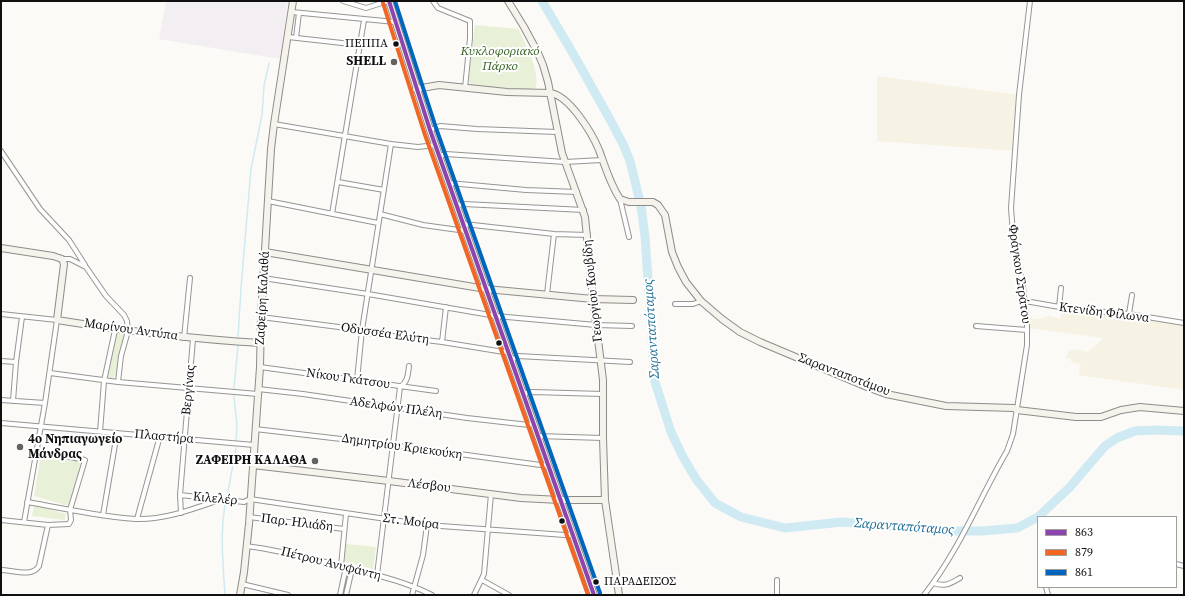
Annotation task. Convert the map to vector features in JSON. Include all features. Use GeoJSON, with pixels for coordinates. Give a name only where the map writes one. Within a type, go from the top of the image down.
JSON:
{"type":"FeatureCollection","features":[{"type":"Feature","properties":{"kind":"street","name":"Ζαφείρη Καλαθά"},"geometry":{"type":"LineString","coordinates":[[240,595],[249,518],[253,465],[260,367],[263,278],[274,124],[293,1]]}},
{"type":"Feature","properties":{"kind":"street"},"geometry":{"type":"LineString","coordinates":[[343,1],[366,8],[388,1],[430,130],[594,595]]}},
{"type":"Feature","properties":{"kind":"street"},"geometry":{"type":"LineString","coordinates":[[434,1],[438,8],[470,21],[470,38],[465,88]]}},
{"type":"Feature","properties":{"kind":"street","name":"Γεωργίου Κουβίδη"},"geometry":{"type":"LineString","coordinates":[[508,1],[524,26],[538,53],[548,82],[557,132],[565,162],[584,210],[603,380],[605,500],[619,595]]}},
{"type":"Feature","properties":{"kind":"street","name":"Φράγκου Στράτου"},"geometry":{"type":"LineString","coordinates":[[924,595],[949,560],[1011,443],[1017,410],[1027,345],[1022,274],[1013,234],[1011,208],[1019,94],[1030,1]]}},
{"type":"Feature","properties":{"kind":"street"},"geometry":{"type":"LineString","coordinates":[[292,12],[395,22]]}},
{"type":"Feature","properties":{"kind":"street"},"geometry":{"type":"LineString","coordinates":[[296,38],[299,13]]}},
{"type":"Feature","properties":{"kind":"street"},"geometry":{"type":"LineString","coordinates":[[332,214],[364,20]]}},
{"type":"Feature","properties":{"kind":"street"},"geometry":{"type":"LineString","coordinates":[[288,37],[360,45]]}},
{"type":"Feature","properties":{"kind":"street"},"geometry":{"type":"LineString","coordinates":[[416,89],[438,85],[507,92],[550,92],[560,96],[576,113],[594,140],[620,198],[629,237]]}},
{"type":"Feature","properties":{"kind":"street"},"geometry":{"type":"LineString","coordinates":[[274,124],[391,144],[418,147],[436,145]]}},
{"type":"Feature","properties":{"kind":"street"},"geometry":{"type":"LineString","coordinates":[[430,130],[440,126],[557,132]]}},
{"type":"Feature","properties":{"kind":"street"},"geometry":{"type":"LineString","coordinates":[[357,380],[362,330],[391,144]]}},
{"type":"Feature","properties":{"kind":"street"},"geometry":{"type":"LineString","coordinates":[[1,151],[40,209],[69,240],[106,296],[124,314],[128,325],[128,331],[121,356],[118,382]]}},
{"type":"Feature","properties":{"kind":"street"},"geometry":{"type":"LineString","coordinates":[[440,156],[446,154],[565,162],[602,160]]}},
{"type":"Feature","properties":{"kind":"street"},"geometry":{"type":"LineString","coordinates":[[338,182],[384,190]]}},
{"type":"Feature","properties":{"kind":"street"},"geometry":{"type":"LineString","coordinates":[[449,183],[526,190],[577,192]]}},
{"type":"Feature","properties":{"kind":"street","name":"Σαρανταποτάμου"},"geometry":{"type":"LineString","coordinates":[[620,198],[624,201],[654,202],[658,205],[666,215],[672,252],[686,282],[701,301],[722,319],[740,332],[760,342],[878,391],[946,406],[1014,408],[1017,410],[1076,417],[1101,416],[1121,410],[1140,407],[1184,411]]}},
{"type":"Feature","properties":{"kind":"street"},"geometry":{"type":"LineString","coordinates":[[268,202],[378,223]]}},
{"type":"Feature","properties":{"kind":"street"},"geometry":{"type":"LineString","coordinates":[[457,205],[464,204],[584,210]]}},
{"type":"Feature","properties":{"kind":"street"},"geometry":{"type":"LineString","coordinates":[[380,214],[423,225],[466,230]]}},
{"type":"Feature","properties":{"kind":"street"},"geometry":{"type":"LineString","coordinates":[[464,224],[554,234],[588,235]]}},
{"type":"Feature","properties":{"kind":"street"},"geometry":{"type":"LineString","coordinates":[[547,294],[554,234]]}},
{"type":"Feature","properties":{"kind":"street"},"geometry":{"type":"LineString","coordinates":[[1,248],[53,256],[62,259],[70,259],[86,267]]}},
{"type":"Feature","properties":{"kind":"street"},"geometry":{"type":"LineString","coordinates":[[265,252],[486,289],[593,299],[633,300]]}},
{"type":"Feature","properties":{"kind":"street"},"geometry":{"type":"LineString","coordinates":[[24,522],[50,373],[64,264],[62,259]]}},
{"type":"Feature","properties":{"kind":"street"},"geometry":{"type":"LineString","coordinates":[[184,338],[190,278]]}},
{"type":"Feature","properties":{"kind":"street"},"geometry":{"type":"LineString","coordinates":[[263,278],[496,316],[596,325],[632,326]]}},
{"type":"Feature","properties":{"kind":"street"},"geometry":{"type":"LineString","coordinates":[[1059,307],[1061,288]]}},
{"type":"Feature","properties":{"kind":"street"},"geometry":{"type":"LineString","coordinates":[[1129,314],[1132,295]]}},
{"type":"Feature","properties":{"kind":"street"},"geometry":{"type":"LineString","coordinates":[[675,304],[693,304],[701,301]]}},
{"type":"Feature","properties":{"kind":"street","name":"Κτενίδη Φίλωνα"},"geometry":{"type":"LineString","coordinates":[[1025,301],[1059,307],[1129,314],[1184,323]]}},
{"type":"Feature","properties":{"kind":"street"},"geometry":{"type":"LineString","coordinates":[[442,342],[446,307]]}},
{"type":"Feature","properties":{"kind":"street","name":"Μαρίνου Αντύπα"},"geometry":{"type":"LineString","coordinates":[[1,314],[57,320],[115,330],[184,338],[261,343]]}},
{"type":"Feature","properties":{"kind":"street"},"geometry":{"type":"LineString","coordinates":[[13,401],[22,317]]}},
{"type":"Feature","properties":{"kind":"street","name":"Οδυσσέα Ελύτη"},"geometry":{"type":"LineString","coordinates":[[261,317],[362,330],[368,333],[508,352]]}},
{"type":"Feature","properties":{"kind":"street"},"geometry":{"type":"LineString","coordinates":[[976,326],[1026,330]]}},
{"type":"Feature","properties":{"kind":"street"},"geometry":{"type":"LineString","coordinates":[[100,432],[104,380],[115,330]]}},
{"type":"Feature","properties":{"kind":"street","name":"Βεργίνας"},"geometry":{"type":"LineString","coordinates":[[181,513],[180,495],[194,339]]}},
{"type":"Feature","properties":{"kind":"street"},"geometry":{"type":"LineString","coordinates":[[512,360],[518,356],[630,362]]}},
{"type":"Feature","properties":{"kind":"street"},"geometry":{"type":"LineString","coordinates":[[1,361],[16,362]]}},
{"type":"Feature","properties":{"kind":"street"},"geometry":{"type":"LineString","coordinates":[[378,576],[400,387],[404,384],[407,378],[409,366]]}},
{"type":"Feature","properties":{"kind":"street","name":"Νίκου Γκάτσου"},"geometry":{"type":"LineString","coordinates":[[260,367],[436,391]]}},
{"type":"Feature","properties":{"kind":"street","name":"Αδελφών Πλέλη"},"geometry":{"type":"LineString","coordinates":[[50,373],[118,382],[190,388],[302,394],[475,419],[529,425],[533,423]]}},
{"type":"Feature","properties":{"kind":"street"},"geometry":{"type":"LineString","coordinates":[[524,393],[603,394]]}},
{"type":"Feature","properties":{"kind":"street"},"geometry":{"type":"LineString","coordinates":[[1,400],[45,403]]}},
{"type":"Feature","properties":{"kind":"street","name":"Πλαστήρα"},"geometry":{"type":"LineString","coordinates":[[1,423],[254,445]]}},
{"type":"Feature","properties":{"kind":"street","name":"Δημητρίου Κριεκούκη"},"geometry":{"type":"LineString","coordinates":[[255,429],[393,445],[548,466]]}},
{"type":"Feature","properties":{"kind":"street"},"geometry":{"type":"LineString","coordinates":[[103,515],[117,433]]}},
{"type":"Feature","properties":{"kind":"street"},"geometry":{"type":"LineString","coordinates":[[137,519],[160,436]]}},
{"type":"Feature","properties":{"kind":"street"},"geometry":{"type":"LineString","coordinates":[[538,436],[603,438]]}},
{"type":"Feature","properties":{"kind":"street"},"geometry":{"type":"LineString","coordinates":[[1,520],[48,525],[69,524],[71,520],[70,510],[85,460],[36,450]]}},
{"type":"Feature","properties":{"kind":"street","name":"Λέσβου"},"geometry":{"type":"LineString","coordinates":[[253,465],[521,498],[605,500]]}},
{"type":"Feature","properties":{"kind":"street"},"geometry":{"type":"LineString","coordinates":[[474,595],[484,574],[491,494]]}},
{"type":"Feature","properties":{"kind":"street","name":"Κιλελέρ"},"geometry":{"type":"LineString","coordinates":[[180,495],[244,502],[250,500]]}},
{"type":"Feature","properties":{"kind":"street"},"geometry":{"type":"LineString","coordinates":[[27,502],[70,510],[137,519],[181,513],[221,500]]}},
{"type":"Feature","properties":{"kind":"street","name":"Στ. Μοίρα"},"geometry":{"type":"LineString","coordinates":[[250,500],[428,525],[572,535]]}},
{"type":"Feature","properties":{"kind":"street"},"geometry":{"type":"LineString","coordinates":[[340,595],[346,514]]}},
{"type":"Feature","properties":{"kind":"street","name":"Παρ. Ηλιάδη"},"geometry":{"type":"LineString","coordinates":[[249,518],[344,529]]}},
{"type":"Feature","properties":{"kind":"street"},"geometry":{"type":"LineString","coordinates":[[1,570],[32,573],[37,570],[48,525]]}},
{"type":"Feature","properties":{"kind":"street"},"geometry":{"type":"LineString","coordinates":[[412,595],[423,555],[428,525]]}},
{"type":"Feature","properties":{"kind":"street","name":"Πέτρου Ανυφάντη"},"geometry":{"type":"LineString","coordinates":[[246,546],[293,554],[352,569],[415,587],[432,595]]}},
{"type":"Feature","properties":{"kind":"street"},"geometry":{"type":"LineString","coordinates":[[346,595],[352,569]]}},
{"type":"Feature","properties":{"kind":"street"},"geometry":{"type":"LineString","coordinates":[[933,583],[941,586],[947,585],[960,578]]}},
{"type":"Feature","properties":{"kind":"street"},"geometry":{"type":"LineString","coordinates":[[482,580],[509,595]]}},
{"type":"Feature","properties":{"kind":"street"},"geometry":{"type":"LineString","coordinates":[[777,580],[777,595]]}},
{"type":"Feature","properties":{"kind":"street"},"geometry":{"type":"LineString","coordinates":[[242,584],[288,595]]}},
{"type":"Feature","properties":{"kind":"shaded area"},"geometry":{"type":"Polygon","coordinates":[[[166,1],[288,1],[280,59],[159,39],[166,1]]]}},
{"type":"Feature","properties":{"kind":"shaded area"},"geometry":{"type":"Polygon","coordinates":[[[877,76],[1019,95],[1015,151],[877,141],[877,76]]]}},
{"type":"Feature","properties":{"kind":"shaded area"},"geometry":{"type":"Polygon","coordinates":[[[1062,308],[1184,324],[1184,390],[1078,375],[1081,364],[1071,362],[1071,359],[1066,358],[1069,350],[1073,349],[1088,352],[1103,338],[1027,328],[1026,318],[1037,319],[1050,316],[1060,319],[1062,308]]]}},
{"type":"Feature","properties":{"kind":"green space","name":"Κυκλοφοριακό Πάρκο"},"geometry":{"type":"Polygon","coordinates":[[[475,25],[518,29],[534,66],[537,81],[536,87],[530,91],[472,86],[468,81],[475,25]]]}},
{"type":"Feature","properties":{"kind":"green space"},"geometry":{"type":"Polygon","coordinates":[[[114,332],[127,334],[115,377],[108,379],[114,332]]]}},
{"type":"Feature","properties":{"kind":"green space"},"geometry":{"type":"Polygon","coordinates":[[[41,455],[81,462],[78,484],[69,506],[34,496],[41,455]]]}},
{"type":"Feature","properties":{"kind":"green space"},"geometry":{"type":"Polygon","coordinates":[[[34,505],[66,514],[65,520],[32,516],[34,505]]]}},
{"type":"Feature","properties":{"kind":"green space"},"geometry":{"type":"Polygon","coordinates":[[[346,544],[376,547],[373,569],[343,561],[346,544]]]}},
{"type":"Feature","properties":{"kind":"waterway","name":"Σαρανταπόταμος"},"geometry":{"type":"LineString","coordinates":[[542,1],[607,114],[630,161],[641,206],[645,236],[655,382],[671,432],[683,457],[696,479],[715,503],[741,517],[785,528],[842,522],[947,531],[982,531],[1017,528],[1037,518]]}},
{"type":"Feature","properties":{"kind":"waterway"},"geometry":{"type":"LineString","coordinates":[[238,337],[251,169],[262,115],[264,86],[269,63]]}},
{"type":"Feature","properties":{"kind":"waterway"},"geometry":{"type":"LineString","coordinates":[[234,388],[238,345]]}},
{"type":"Feature","properties":{"kind":"waterway"},"geometry":{"type":"LineString","coordinates":[[234,396],[237,426],[236,440]]}},
{"type":"Feature","properties":{"kind":"waterway","name":"Σαρανταπόταμος"},"geometry":{"type":"LineString","coordinates":[[1039,516],[1069,488],[1105,446],[1117,438],[1135,431],[1184,431]]}},
{"type":"Feature","properties":{"kind":"waterway"},"geometry":{"type":"LineString","coordinates":[[227,497],[236,448]]}},
{"type":"Feature","properties":{"kind":"waterway"},"geometry":{"type":"LineString","coordinates":[[225,505],[222,539],[225,595]]}},
{"type":"Feature","properties":{"kind":"transit line","name":"863"},"geometry":{"type":"LineString","coordinates":[[389,1],[430,130],[594,595]]}},
{"type":"Feature","properties":{"kind":"transit line","name":"861"},"geometry":{"type":"LineString","coordinates":[[395,1],[436,128],[600,593]]}},
{"type":"Feature","properties":{"kind":"transit line","name":"879"},"geometry":{"type":"LineString","coordinates":[[383,3],[424,132],[588,595]]}},
{"type":"Feature","properties":{"kind":"place","name":"ΠΕΠΠΑ"},"geometry":{"type":"Point","coordinates":[396,44]}},
{"type":"Feature","properties":{"kind":"place","name":"SHELL"},"geometry":{"type":"Point","coordinates":[394,62]}},
{"type":"Feature","properties":{"kind":"place","name":"4ο Νηπιαγωγείο Μάνδρας"},"geometry":{"type":"Point","coordinates":[20,447]}},
{"type":"Feature","properties":{"kind":"place","name":"ΖΑΦΕΙΡΗ ΚΑΛΑΘΑ"},"geometry":{"type":"Point","coordinates":[315,461]}},
{"type":"Feature","properties":{"kind":"place","name":"ΠΑΡΑΔΕΙΣΟΣ"},"geometry":{"type":"Point","coordinates":[596,582]}}]}
